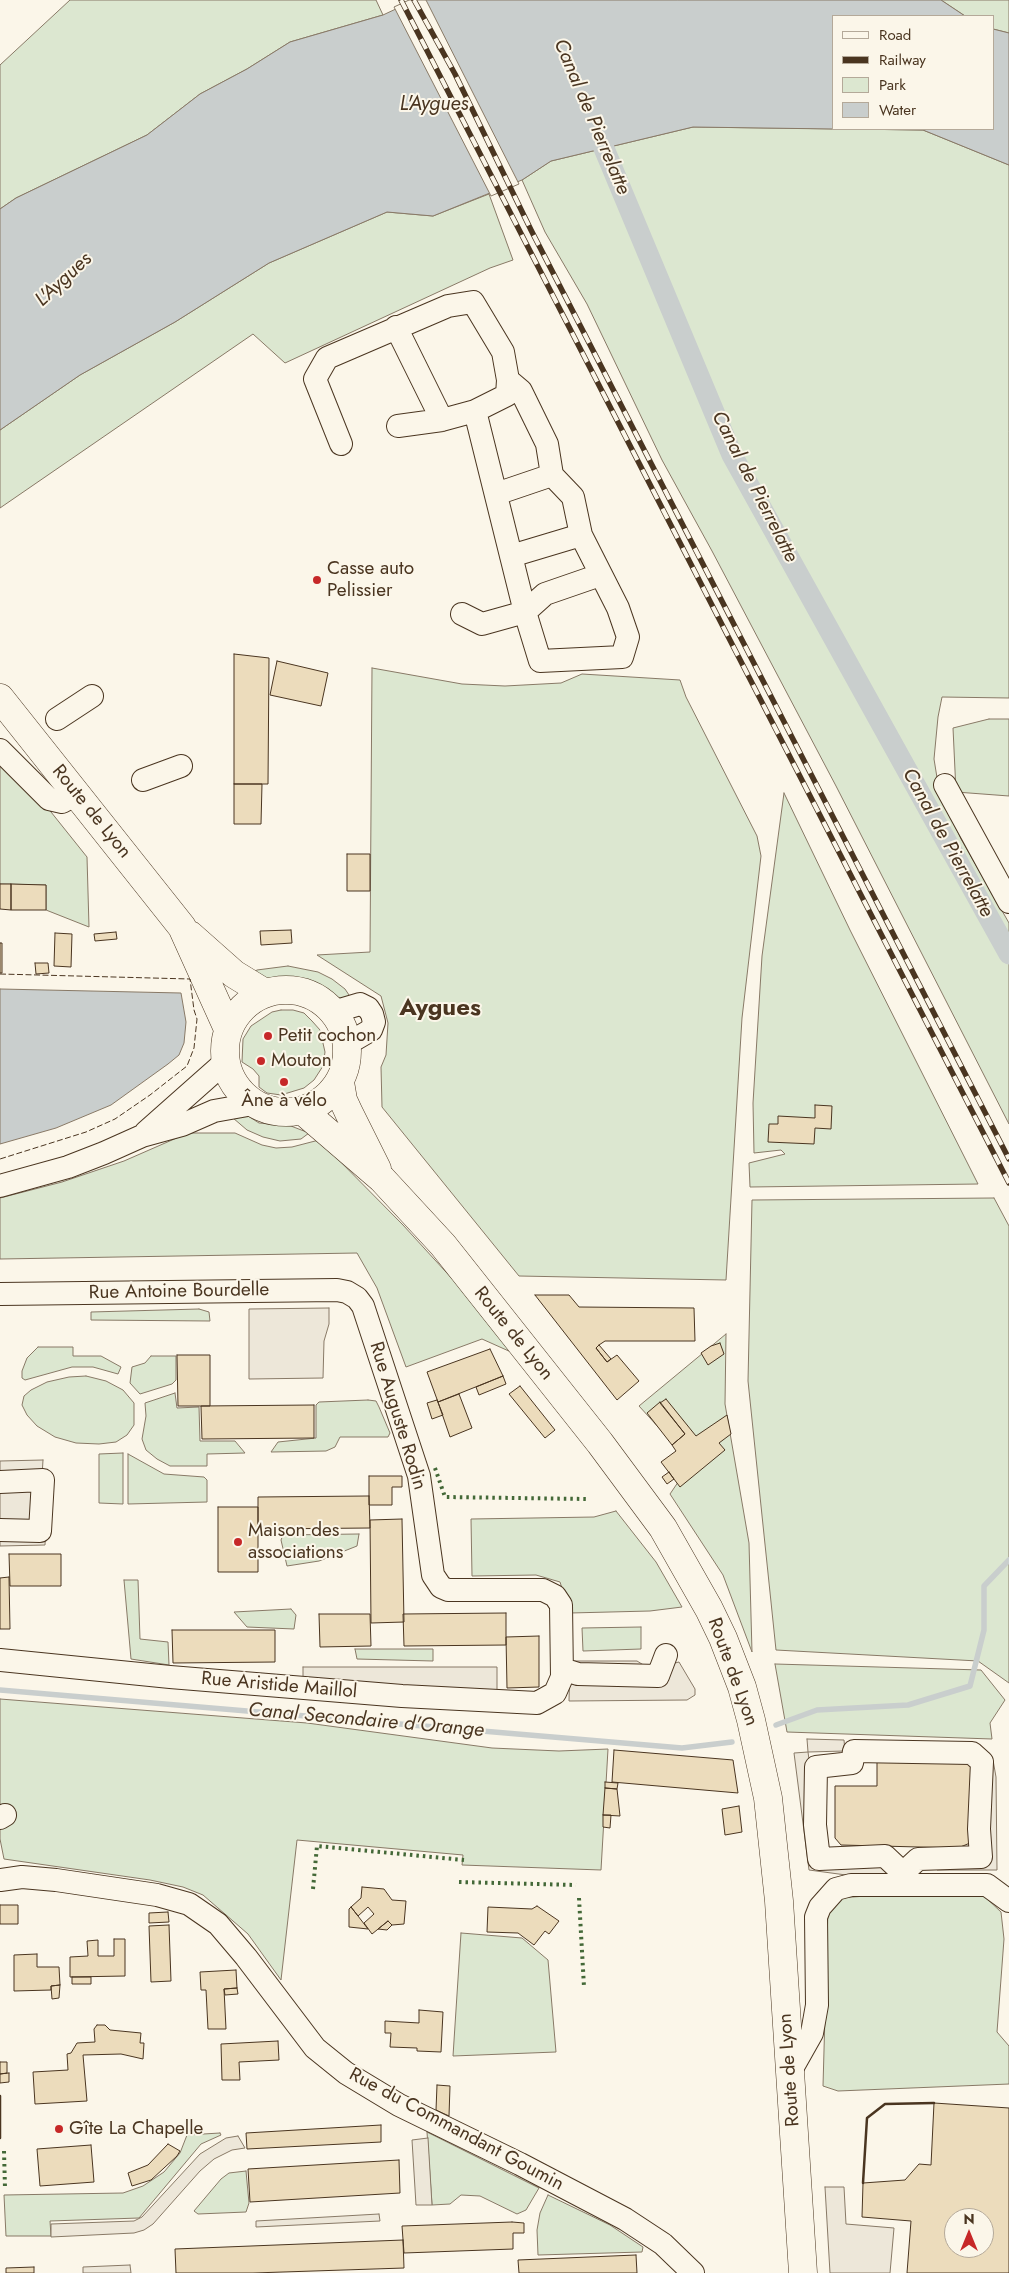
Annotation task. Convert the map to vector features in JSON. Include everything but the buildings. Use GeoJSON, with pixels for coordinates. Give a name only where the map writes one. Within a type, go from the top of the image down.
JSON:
{"type":"FeatureCollection","features":[{"type":"Feature","properties":{"kind":"main road","name":"Route de Lyon"},"geometry":{"type":"LineString","coordinates":[[0,698],[182,927],[234,974],[265,993]]}},
{"type":"Feature","properties":{"kind":"main road","name":"Route de Lyon"},"geometry":{"type":"LineString","coordinates":[[182,927],[228,1029]]}},
{"type":"Feature","properties":{"kind":"main road"},"geometry":{"type":"LineString","coordinates":[[284,990],[302,992],[319,999],[333,1012],[343,1027],[347,1044],[347,1064],[340,1082],[324,1100],[303,1111],[277,1112],[253,1104],[235,1086],[225,1062],[224,1045],[228,1029],[239,1011],[256,997],[265,993],[284,990]]}},
{"type":"Feature","properties":{"kind":"main road","name":"Route de Lyon"},"geometry":{"type":"LineString","coordinates":[[340,1082],[343,1100],[349,1114],[382,1179]]}},
{"type":"Feature","properties":{"kind":"main road","name":"Route de Lyon"},"geometry":{"type":"LineString","coordinates":[[303,1111],[382,1179],[442,1245],[600,1443],[658,1520],[709,1609],[723,1638],[742,1687],[768,1798],[778,1891],[803,2273]]}},
{"type":"Feature","properties":{"kind":"street"},"geometry":{"type":"LineString","coordinates":[[340,444],[315,378],[326,358],[448,306],[473,302],[503,352],[508,380],[507,395],[474,411],[442,420],[398,426]]}},
{"type":"Feature","properties":{"kind":"street"},"geometry":{"type":"LineString","coordinates":[[396,327],[442,420]]}},
{"type":"Feature","properties":{"kind":"street"},"geometry":{"type":"LineString","coordinates":[[474,411],[525,612],[540,661],[622,657],[628,637],[618,608],[581,535],[574,497],[552,475],[547,444],[521,391],[508,380]]}},
{"type":"Feature","properties":{"kind":"street"},"geometry":{"type":"LineString","coordinates":[[496,494],[552,475]]}},
{"type":"Feature","properties":{"kind":"street"},"geometry":{"type":"LineString","coordinates":[[511,556],[581,535]]}},
{"type":"Feature","properties":{"kind":"street"},"geometry":{"type":"LineString","coordinates":[[462,614],[482,624],[525,612],[545,594],[600,575]]}},
{"type":"Feature","properties":{"kind":"street"},"geometry":{"type":"LineString","coordinates":[[57,718],[92,696]]}},
{"type":"Feature","properties":{"kind":"street"},"geometry":{"type":"LineString","coordinates":[[0,750],[49,799],[62,802],[77,794]]}},
{"type":"Feature","properties":{"kind":"street"},"geometry":{"type":"LineString","coordinates":[[143,780],[181,766]]}},
{"type":"Feature","properties":{"kind":"street"},"geometry":{"type":"LineString","coordinates":[[945,785],[1009,902]]}},
{"type":"Feature","properties":{"kind":"street"},"geometry":{"type":"LineString","coordinates":[[142,1136],[225,1062]]}},
{"type":"Feature","properties":{"kind":"street"},"geometry":{"type":"LineString","coordinates":[[0,1186],[68,1167],[142,1136],[182,1125],[214,1111],[253,1104]]}},
{"type":"Feature","properties":{"kind":"street","name":"Rue Antoine Bourdelle"},"geometry":{"type":"LineString","coordinates":[[0,1294],[337,1290],[347,1292],[357,1298]]}},
{"type":"Feature","properties":{"kind":"street","name":"Rue Auguste Rodin"},"geometry":{"type":"LineString","coordinates":[[357,1298],[364,1306],[419,1476],[433,1575],[441,1587],[448,1590],[543,1590],[555,1596],[561,1605],[562,1669],[562,1677],[555,1693]]}},
{"type":"Feature","properties":{"kind":"street"},"geometry":{"type":"LineString","coordinates":[[0,1482],[43,1480],[40,1531],[0,1530]]}},
{"type":"Feature","properties":{"kind":"street"},"geometry":{"type":"LineString","coordinates":[[562,1669],[578,1674],[658,1676],[666,1655]]}},
{"type":"Feature","properties":{"kind":"street","name":"Rue Aristide Maillol"},"geometry":{"type":"LineString","coordinates":[[0,1660],[170,1677],[402,1696],[537,1703],[555,1693]]}},
{"type":"Feature","properties":{"kind":"street"},"geometry":{"type":"LineString","coordinates":[[854,1751],[972,1753],[982,1762],[981,1857],[918,1858],[904,1879],[885,1856],[819,1859],[815,1825],[816,1768],[852,1763],[854,1751]]}},
{"type":"Feature","properties":{"kind":"street","name":"Rue du Commandant Goumin"},"geometry":{"type":"LineString","coordinates":[[0,1880],[22,1877],[56,1880],[157,1895],[189,1904],[218,1924],[246,1956],[315,2048],[346,2073],[408,2109],[520,2164],[625,2219],[663,2244],[692,2273]]}},
{"type":"Feature","properties":{"kind":"street"},"geometry":{"type":"LineString","coordinates":[[790,2072],[812,2033],[817,2005],[816,1917],[820,1907],[836,1889],[851,1885],[904,1879],[986,1885],[1009,1901]]}},
{"type":"Feature","properties":{"kind":"green space"},"geometry":{"type":"Polygon","coordinates":[[[70,0],[376,0],[383,15],[290,42],[247,69],[200,94],[147,135],[16,198],[0,209],[0,65],[70,0]]]}},
{"type":"Feature","properties":{"kind":"green space"},"geometry":{"type":"Polygon","coordinates":[[[941,0],[1009,0],[1009,33],[994,29],[994,15],[964,15],[941,0]]]}},
{"type":"Feature","properties":{"kind":"green space"},"geometry":{"type":"Polygon","coordinates":[[[693,127],[923,130],[1009,165],[1009,698],[942,697],[934,759],[939,790],[961,839],[1009,923],[1009,1124],[836,786],[662,460],[587,304],[545,232],[522,180],[551,161],[693,127]]]}},
{"type":"Feature","properties":{"kind":"green space"},"geometry":{"type":"Polygon","coordinates":[[[489,194],[513,260],[490,268],[285,363],[253,334],[0,508],[0,430],[80,375],[175,322],[269,263],[387,212],[433,216],[489,194]]]}},
{"type":"Feature","properties":{"kind":"green space"},"geometry":{"type":"Polygon","coordinates":[[[372,668],[462,684],[505,686],[561,683],[582,674],[680,680],[686,697],[757,836],[761,856],[742,1018],[726,1280],[519,1276],[382,1107],[381,1067],[386,1055],[388,1023],[381,996],[317,955],[370,952],[372,668]]]}},
{"type":"Feature","properties":{"kind":"green space"},"geometry":{"type":"Polygon","coordinates":[[[989,719],[1009,719],[1009,796],[956,792],[953,728],[989,719]]]}},
{"type":"Feature","properties":{"kind":"green space"},"geometry":{"type":"Polygon","coordinates":[[[0,756],[31,787],[87,857],[89,927],[46,910],[46,885],[0,884],[0,756]]]}},
{"type":"Feature","properties":{"kind":"green space"},"geometry":{"type":"Polygon","coordinates":[[[784,793],[850,930],[978,1184],[750,1187],[749,1163],[785,1154],[781,1150],[754,1153],[753,1103],[762,956],[784,793]]]}},
{"type":"Feature","properties":{"kind":"green space"},"geometry":{"type":"Polygon","coordinates":[[[288,966],[318,972],[332,979],[345,989],[351,998],[343,999],[332,996],[313,984],[302,981],[265,978],[252,973],[257,970],[288,966]]]}},
{"type":"Feature","properties":{"kind":"green space"},"geometry":{"type":"Polygon","coordinates":[[[293,1010],[304,1013],[320,1030],[325,1052],[323,1066],[314,1080],[304,1088],[281,1095],[267,1093],[259,1087],[259,1076],[253,1069],[242,1062],[243,1039],[251,1026],[272,1012],[293,1010]]]}},
{"type":"Feature","properties":{"kind":"green space"},"geometry":{"type":"Polygon","coordinates":[[[248,1116],[259,1123],[291,1126],[309,1133],[301,1139],[280,1141],[263,1137],[247,1130],[233,1118],[248,1116]]]}},
{"type":"Feature","properties":{"kind":"green space"},"geometry":{"type":"Polygon","coordinates":[[[188,1133],[235,1133],[262,1145],[276,1148],[292,1147],[319,1140],[403,1225],[456,1283],[511,1352],[482,1339],[406,1367],[377,1288],[357,1253],[0,1259],[0,1198],[62,1182],[124,1161],[188,1133]]]}},
{"type":"Feature","properties":{"kind":"green space"},"geometry":{"type":"Polygon","coordinates":[[[994,1198],[1009,1226],[1009,1683],[978,1661],[776,1650],[748,1381],[752,1200],[994,1198]]]}},
{"type":"Feature","properties":{"kind":"green space"},"geometry":{"type":"Polygon","coordinates":[[[199,1309],[209,1312],[210,1321],[91,1320],[91,1312],[199,1309]]]}},
{"type":"Feature","properties":{"kind":"green space"},"geometry":{"type":"Polygon","coordinates":[[[726,1334],[725,1404],[749,1543],[752,1652],[723,1575],[670,1494],[691,1463],[639,1406],[726,1334]]]}},
{"type":"Feature","properties":{"kind":"green space"},"geometry":{"type":"Polygon","coordinates":[[[38,1347],[73,1347],[73,1356],[101,1356],[121,1367],[118,1374],[93,1367],[72,1367],[25,1380],[22,1378],[22,1371],[27,1358],[38,1347]]]}},
{"type":"Feature","properties":{"kind":"green space"},"geometry":{"type":"Polygon","coordinates":[[[151,1356],[176,1356],[176,1380],[172,1384],[140,1394],[130,1383],[132,1367],[145,1363],[151,1356]]]}},
{"type":"Feature","properties":{"kind":"green space"},"geometry":{"type":"Polygon","coordinates":[[[86,1376],[106,1381],[123,1390],[134,1403],[134,1425],[127,1435],[116,1442],[99,1444],[76,1443],[55,1437],[37,1426],[27,1415],[22,1405],[24,1396],[47,1382],[69,1377],[86,1376]]]}},
{"type":"Feature","properties":{"kind":"green space"},"geometry":{"type":"Polygon","coordinates":[[[175,1393],[177,1408],[199,1407],[200,1441],[235,1441],[245,1453],[207,1454],[207,1466],[170,1466],[146,1450],[142,1439],[146,1416],[145,1403],[175,1393]]]}},
{"type":"Feature","properties":{"kind":"green space"},"geometry":{"type":"Polygon","coordinates":[[[376,1401],[390,1433],[388,1437],[340,1437],[335,1447],[326,1451],[271,1452],[278,1442],[316,1438],[316,1405],[319,1402],[376,1401]]]}},
{"type":"Feature","properties":{"kind":"green space"},"geometry":{"type":"Polygon","coordinates":[[[123,1453],[123,1504],[99,1503],[99,1454],[123,1453]]]}},
{"type":"Feature","properties":{"kind":"green space"},"geometry":{"type":"Polygon","coordinates":[[[128,1454],[164,1474],[204,1477],[207,1480],[207,1502],[128,1504],[128,1454]]]}},
{"type":"Feature","properties":{"kind":"green space"},"geometry":{"type":"Polygon","coordinates":[[[616,1511],[656,1562],[682,1607],[650,1611],[570,1613],[560,1582],[536,1575],[472,1576],[471,1519],[594,1517],[616,1511]]]}},
{"type":"Feature","properties":{"kind":"green space"},"geometry":{"type":"Polygon","coordinates":[[[359,1534],[357,1546],[319,1561],[287,1566],[281,1540],[283,1535],[359,1534]]]}},
{"type":"Feature","properties":{"kind":"green space"},"geometry":{"type":"Polygon","coordinates":[[[124,1580],[138,1580],[140,1639],[168,1642],[169,1665],[131,1659],[124,1580]]]}},
{"type":"Feature","properties":{"kind":"green space"},"geometry":{"type":"Polygon","coordinates":[[[291,1609],[296,1615],[294,1629],[247,1627],[234,1612],[291,1609]]]}},
{"type":"Feature","properties":{"kind":"green space"},"geometry":{"type":"Polygon","coordinates":[[[641,1627],[641,1649],[583,1651],[582,1628],[641,1627]]]}},
{"type":"Feature","properties":{"kind":"green space"},"geometry":{"type":"Polygon","coordinates":[[[355,1649],[433,1649],[433,1661],[357,1659],[355,1649]]]}},
{"type":"Feature","properties":{"kind":"green space"},"geometry":{"type":"Polygon","coordinates":[[[775,1664],[981,1670],[1005,1700],[990,1723],[992,1739],[787,1732],[775,1664]]]}},
{"type":"Feature","properties":{"kind":"green space"},"geometry":{"type":"Polygon","coordinates":[[[0,1699],[307,1723],[492,1748],[559,1751],[608,1749],[601,1870],[462,1865],[463,1855],[297,1840],[281,1980],[248,1934],[203,1895],[183,1887],[150,1880],[4,1859],[0,1839],[0,1699]]]}},
{"type":"Feature","properties":{"kind":"green space"},"geometry":{"type":"Polygon","coordinates":[[[880,1895],[983,1895],[1001,1912],[1004,1939],[997,2032],[1009,2046],[1009,2084],[838,2091],[823,2086],[828,1907],[839,1898],[880,1895]]]}},
{"type":"Feature","properties":{"kind":"green space"},"geometry":{"type":"Polygon","coordinates":[[[461,1933],[522,1938],[548,1960],[556,2052],[453,2056],[461,1933]]]}},
{"type":"Feature","properties":{"kind":"green space"},"geometry":{"type":"Polygon","coordinates":[[[427,2132],[539,2188],[526,2210],[517,2214],[480,2196],[461,2195],[450,2204],[432,2205],[427,2132]]]}},
{"type":"Feature","properties":{"kind":"green space"},"geometry":{"type":"Polygon","coordinates":[[[220,2133],[221,2135],[201,2144],[139,2218],[50,2221],[51,2236],[6,2236],[4,2195],[123,2193],[143,2186],[164,2172],[180,2153],[187,2135],[220,2133]]]}},
{"type":"Feature","properties":{"kind":"green space"},"geometry":{"type":"Polygon","coordinates":[[[246,2171],[249,2203],[246,2212],[198,2214],[194,2211],[221,2179],[229,2173],[246,2171]]]}},
{"type":"Feature","properties":{"kind":"green space"},"geometry":{"type":"Polygon","coordinates":[[[548,2195],[610,2225],[643,2247],[642,2252],[538,2255],[537,2230],[540,2213],[548,2195]]]}},
{"type":"Feature","properties":{"kind":"shaded area"},"geometry":{"type":"Polygon","coordinates":[[[329,1308],[329,1324],[324,1341],[323,1378],[249,1379],[249,1309],[329,1308]]]}},
{"type":"Feature","properties":{"kind":"shaded area"},"geometry":{"type":"Polygon","coordinates":[[[43,1460],[42,1477],[48,1483],[45,1545],[0,1546],[0,1461],[43,1460]]]}},
{"type":"Feature","properties":{"kind":"shaded area"},"geometry":{"type":"Polygon","coordinates":[[[570,1661],[637,1661],[650,1669],[679,1662],[695,1689],[695,1695],[687,1700],[569,1701],[570,1661]]]}},
{"type":"Feature","properties":{"kind":"shaded area"},"geometry":{"type":"Polygon","coordinates":[[[303,1667],[497,1667],[497,1693],[303,1680],[303,1667]]]}},
{"type":"Feature","properties":{"kind":"shaded area"},"geometry":{"type":"Polygon","coordinates":[[[807,1739],[844,1740],[845,1751],[808,1752],[807,1739]]]}},
{"type":"Feature","properties":{"kind":"shaded area"},"geometry":{"type":"Polygon","coordinates":[[[808,1752],[822,1857],[885,1859],[890,1875],[846,1875],[809,1870],[794,1753],[808,1752]]]}},
{"type":"Feature","properties":{"kind":"shaded area"},"geometry":{"type":"Polygon","coordinates":[[[984,1760],[993,1760],[996,1777],[997,1870],[937,1870],[929,1858],[984,1858],[984,1760]]]}},
{"type":"Feature","properties":{"kind":"shaded area"},"geometry":{"type":"Polygon","coordinates":[[[238,2136],[245,2148],[232,2150],[214,2159],[200,2171],[153,2224],[144,2230],[134,2233],[51,2237],[51,2224],[134,2221],[142,2217],[200,2154],[226,2138],[238,2136]]]}},
{"type":"Feature","properties":{"kind":"shaded area"},"geometry":{"type":"Polygon","coordinates":[[[428,2138],[432,2205],[416,2205],[412,2140],[428,2138]]]}},
{"type":"Feature","properties":{"kind":"shaded area"},"geometry":{"type":"Polygon","coordinates":[[[825,2187],[844,2187],[846,2224],[894,2228],[890,2273],[830,2273],[825,2187]]]}},
{"type":"Feature","properties":{"kind":"shaded area"},"geometry":{"type":"Polygon","coordinates":[[[379,2214],[380,2221],[256,2227],[256,2221],[379,2214]]]}},
{"type":"Feature","properties":{"kind":"shaded area"},"geometry":{"type":"Polygon","coordinates":[[[130,2265],[131,2273],[83,2273],[83,2267],[130,2265]]]}},
{"type":"Feature","properties":{"kind":"water","name":"L'Aygues"},"geometry":{"type":"Polygon","coordinates":[[[415,0],[941,0],[964,15],[832,15],[832,129],[693,127],[551,161],[522,180],[433,216],[387,212],[269,263],[175,322],[80,375],[0,430],[0,209],[16,198],[147,135],[200,94],[247,69],[290,42],[383,15],[415,0]]]}},
{"type":"Feature","properties":{"kind":"water"},"geometry":{"type":"Polygon","coordinates":[[[994,29],[1009,33],[1009,165],[923,130],[994,130],[994,29]]]}},
{"type":"Feature","properties":{"kind":"water"},"geometry":{"type":"Polygon","coordinates":[[[0,989],[181,993],[186,1022],[184,1043],[179,1055],[111,1105],[56,1128],[0,1144],[0,989]]]}},
{"type":"Feature","properties":{"kind":"pier"},"geometry":{"type":"Polygon","coordinates":[[[409,0],[426,0],[519,184],[491,196],[394,7],[409,0]]]}},
{"type":"Feature","properties":{"kind":"waterway","name":"Canal de Pierrelatte"},"geometry":{"type":"LineString","coordinates":[[593,122],[732,455],[1009,954]]}},
{"type":"Feature","properties":{"kind":"waterway","name":"Canal Secondaire d'Orange"},"geometry":{"type":"LineString","coordinates":[[776,1725],[817,1710],[908,1705],[970,1686],[984,1630],[984,1586],[1009,1560]]}},
{"type":"Feature","properties":{"kind":"waterway","name":"Canal Secondaire d'Orange"},"geometry":{"type":"LineString","coordinates":[[0,1690],[682,1748],[732,1742]]}},
{"type":"Feature","properties":{"kind":"railway"},"geometry":{"type":"LineString","coordinates":[[401,0],[1009,1183]]}},
{"type":"Feature","properties":{"kind":"railway"},"geometry":{"type":"LineString","coordinates":[[414,0],[455,74],[531,230],[1009,1159]]}},
{"type":"Feature","properties":{"kind":"hedge"},"geometry":{"type":"LineString","coordinates":[[435,1468],[445,1497],[586,1499]]}},
{"type":"Feature","properties":{"kind":"hedge"},"geometry":{"type":"LineString","coordinates":[[313,1889],[317,1846],[464,1860]]}},
{"type":"Feature","properties":{"kind":"hedge"},"geometry":{"type":"LineString","coordinates":[[459,1882],[576,1885]]}},
{"type":"Feature","properties":{"kind":"hedge"},"geometry":{"type":"LineString","coordinates":[[579,1898],[584,1987]]}},
{"type":"Feature","properties":{"kind":"hedge"},"geometry":{"type":"LineString","coordinates":[[4,2151],[5,2188]]}},
{"type":"Feature","properties":{"kind":"fence"},"geometry":{"type":"LineString","coordinates":[[0,974],[190,979],[197,1019],[194,1048],[187,1066],[150,1095],[115,1119],[86,1132],[0,1159]]}},
{"type":"Feature","properties":{"kind":"wall"},"geometry":{"type":"LineString","coordinates":[[0,2096],[0,2138]]}},
{"type":"Feature","properties":{"kind":"wall"},"geometry":{"type":"LineString","coordinates":[[863,2183],[867,2118],[885,2104],[934,2103]]}},
{"type":"Feature","properties":{"kind":"place","name":"Casse auto Pelissier"},"geometry":{"type":"Point","coordinates":[317,580]}},
{"type":"Feature","properties":{"kind":"place","name":"Petit cochon"},"geometry":{"type":"Point","coordinates":[268,1036]}},
{"type":"Feature","properties":{"kind":"place","name":"Mouton"},"geometry":{"type":"Point","coordinates":[261,1061]}},
{"type":"Feature","properties":{"kind":"place","name":"Âne à vélo"},"geometry":{"type":"Point","coordinates":[284,1082]}},
{"type":"Feature","properties":{"kind":"place","name":"Maison des associations"},"geometry":{"type":"Point","coordinates":[238,1542]}},
{"type":"Feature","properties":{"kind":"place","name":"Gîte La Chapelle"},"geometry":{"type":"Point","coordinates":[59,2129]}},
{"type":"Feature","properties":{"kind":"district","name":"Aygues"},"geometry":{"type":"Point","coordinates":[440,1009]}}]}
